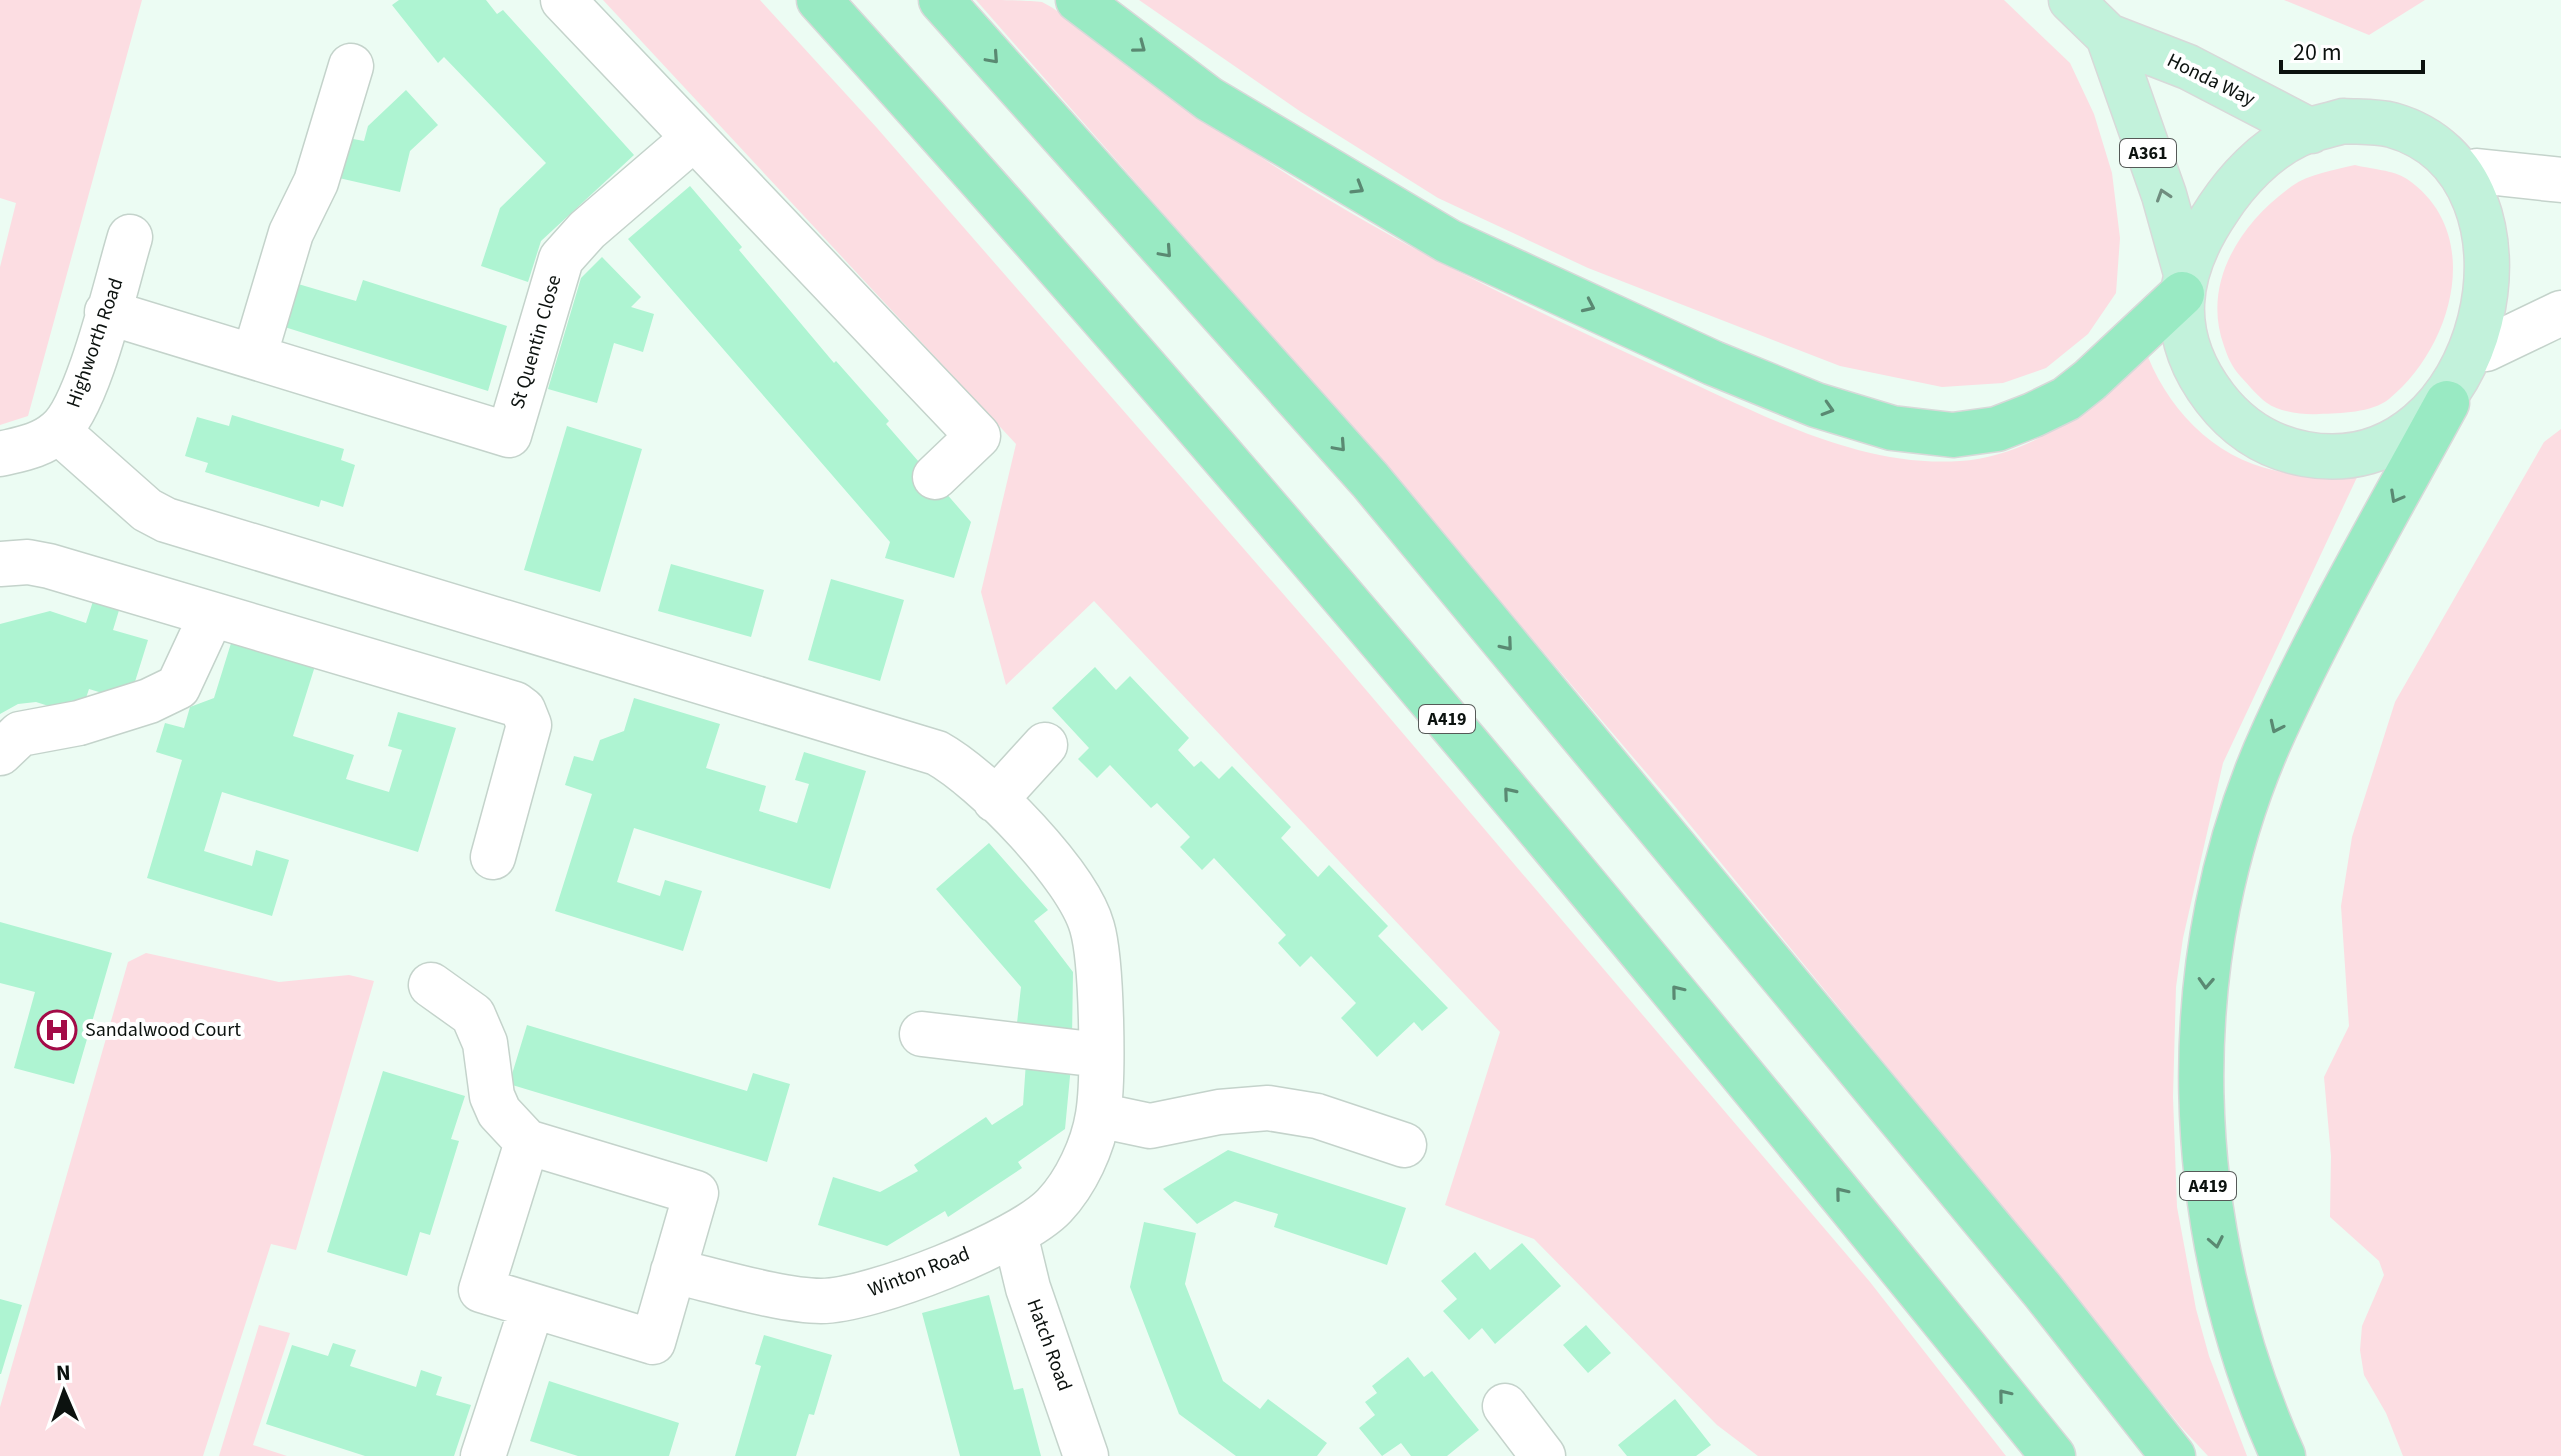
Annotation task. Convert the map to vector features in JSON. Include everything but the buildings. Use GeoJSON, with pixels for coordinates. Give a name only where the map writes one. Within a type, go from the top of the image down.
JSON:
{"type":"FeatureCollection","features":[{"type":"Feature","properties":{"kind":"highway","name":"A419"},"geometry":{"type":"LineString","coordinates":[[819,0],[1204,436],[1641,948],[2053,1456]]}},
{"type":"Feature","properties":{"kind":"highway"},"geometry":{"type":"LineString","coordinates":[[941,0],[1370,480],[2043,1291],[2173,1456]]}},
{"type":"Feature","properties":{"kind":"highway"},"geometry":{"type":"LineString","coordinates":[[1078,0],[1209,99],[1448,241],[1713,363],[1816,405],[1892,428],[1953,435],[1997,429],[2066,399],[2090,380],[2183,282]]}},
{"type":"Feature","properties":{"kind":"highway","name":"A419"},"geometry":{"type":"LineString","coordinates":[[2283,1456],[2236,1331],[2209,1202],[2202,1116],[2207,964],[2233,849],[2274,731],[2447,403]]}},
{"type":"Feature","properties":{"kind":"main road","name":"Honda Way"},"geometry":{"type":"LineString","coordinates":[[2071,0],[2108,36],[2188,67],[2311,131]]}},
{"type":"Feature","properties":{"kind":"main road","name":"Honda Way"},"geometry":{"type":"LineString","coordinates":[[2108,36],[2164,195],[2183,282],[2185,343],[2204,384],[2232,420],[2278,449],[2328,458],[2363,454],[2397,444],[2429,422],[2477,366],[2486,349],[2509,288],[2510,242],[2502,208],[2492,188],[2477,171],[2439,143],[2392,125],[2343,121],[2297,135],[2256,164],[2228,193],[2201,234],[2183,282]]}},
{"type":"Feature","properties":{"kind":"street"},"geometry":{"type":"LineString","coordinates":[[563,0],[978,436],[935,477]]}},
{"type":"Feature","properties":{"kind":"street"},"geometry":{"type":"LineString","coordinates":[[254,357],[291,233],[316,182],[351,66]]}},
{"type":"Feature","properties":{"kind":"street","name":"St Quentin Close"},"geometry":{"type":"LineString","coordinates":[[107,312],[509,435],[561,259],[587,230],[694,138]]}},
{"type":"Feature","properties":{"kind":"street"},"geometry":{"type":"LineString","coordinates":[[2477,171],[2561,180]]}},
{"type":"Feature","properties":{"kind":"street","name":"Highworth Road"},"geometry":{"type":"LineString","coordinates":[[0,454],[30,447],[59,432],[85,384],[130,237]]}},
{"type":"Feature","properties":{"kind":"street"},"geometry":{"type":"LineString","coordinates":[[2486,349],[2561,313]]}},
{"type":"Feature","properties":{"kind":"street","name":"Winton Road"},"geometry":{"type":"LineString","coordinates":[[59,432],[147,510],[166,520],[943,756],[982,789],[1058,866],[1093,928],[1100,1055],[1098,1115],[1086,1154],[1071,1184],[1055,1206],[1015,1234],[899,1284],[821,1301],[673,1271]]}},
{"type":"Feature","properties":{"kind":"street"},"geometry":{"type":"LineString","coordinates":[[0,564],[28,562],[49,566],[211,616],[506,698],[523,710],[529,725],[493,857]]}},
{"type":"Feature","properties":{"kind":"street"},"geometry":{"type":"LineString","coordinates":[[0,753],[20,734],[55,730],[117,712],[178,687],[186,677],[211,616]]}},
{"type":"Feature","properties":{"kind":"street"},"geometry":{"type":"LineString","coordinates":[[982,789],[1045,745]]}},
{"type":"Feature","properties":{"kind":"street"},"geometry":{"type":"LineString","coordinates":[[431,985],[473,1015],[485,1043],[492,1096],[499,1112],[527,1142],[696,1193],[653,1342],[481,1290],[527,1142]]}},
{"type":"Feature","properties":{"kind":"street"},"geometry":{"type":"LineString","coordinates":[[922,1034],[1100,1055]]}},
{"type":"Feature","properties":{"kind":"street"},"geometry":{"type":"LineString","coordinates":[[1098,1115],[1150,1126],[1219,1112],[1268,1108],[1317,1116],[1404,1145]]}},
{"type":"Feature","properties":{"kind":"street","name":"Hatch Road"},"geometry":{"type":"LineString","coordinates":[[1015,1234],[1028,1288],[1086,1456]]}},
{"type":"Feature","properties":{"kind":"street"},"geometry":{"type":"LineString","coordinates":[[483,1456],[532,1307]]}},
{"type":"Feature","properties":{"kind":"street"},"geometry":{"type":"LineString","coordinates":[[1505,1406],[1543,1456]]}},
{"type":"Feature","properties":{"kind":"shaded area"},"geometry":{"type":"Polygon","coordinates":[[[0,0],[142,0],[28,416],[0,425],[0,267],[16,203],[0,198],[0,0]]]}},
{"type":"Feature","properties":{"kind":"shaded area"},"geometry":{"type":"Polygon","coordinates":[[[603,0],[760,0],[877,128],[1332,650],[1870,1282],[2006,1456],[1758,1456],[1717,1425],[1534,1239],[1445,1205],[1500,1032],[1094,601],[1006,685],[981,592],[1016,444],[603,0]]]}},
{"type":"Feature","properties":{"kind":"shaded area"},"geometry":{"type":"Polygon","coordinates":[[[976,0],[1042,2],[1182,104],[1352,214],[1558,321],[1807,434],[1883,456],[1921,461],[1987,457],[2038,439],[2062,425],[2107,393],[2148,357],[2172,401],[2206,437],[2226,451],[2272,470],[2305,475],[2359,473],[2223,763],[2183,938],[2176,987],[2173,1097],[2177,1207],[2196,1309],[2209,1356],[2247,1456],[2208,1456],[2181,1427],[1673,804],[1400,484],[976,0]]]}},
{"type":"Feature","properties":{"kind":"shaded area"},"geometry":{"type":"Polygon","coordinates":[[[1139,0],[2004,0],[2070,63],[2094,114],[2112,173],[2120,238],[2116,293],[2088,334],[2046,368],[2003,383],[1942,387],[1840,366],[1588,268],[1438,198],[1301,112],[1139,0]]]}},
{"type":"Feature","properties":{"kind":"shaded area"},"geometry":{"type":"Polygon","coordinates":[[[2284,0],[2425,0],[2369,35],[2284,0]]]}},
{"type":"Feature","properties":{"kind":"shaded area"},"geometry":{"type":"Polygon","coordinates":[[[2355,165],[2402,176],[2431,202],[2446,229],[2453,259],[2451,290],[2443,321],[2430,351],[2411,377],[2382,404],[2365,410],[2336,413],[2285,411],[2260,397],[2229,358],[2218,323],[2222,277],[2242,236],[2273,201],[2306,178],[2355,165]]]}},
{"type":"Feature","properties":{"kind":"shaded area"},"geometry":{"type":"Polygon","coordinates":[[[2561,429],[2561,1456],[2403,1456],[2386,1413],[2364,1375],[2360,1350],[2362,1326],[2384,1275],[2379,1261],[2330,1217],[2331,1156],[2324,1077],[2349,1026],[2341,906],[2352,837],[2395,702],[2544,442],[2561,429]]]}},
{"type":"Feature","properties":{"kind":"shaded area"},"geometry":{"type":"Polygon","coordinates":[[[146,953],[279,982],[349,975],[374,981],[296,1250],[271,1244],[203,1456],[0,1456],[0,1407],[128,962],[146,953]]]}},
{"type":"Feature","properties":{"kind":"shaded area"},"geometry":{"type":"Polygon","coordinates":[[[259,1325],[290,1333],[253,1445],[287,1456],[219,1456],[259,1325]]]}},
{"type":"Feature","properties":{"kind":"place","name":"Sandalwood Court"},"geometry":{"type":"Point","coordinates":[57,1030]}}]}
